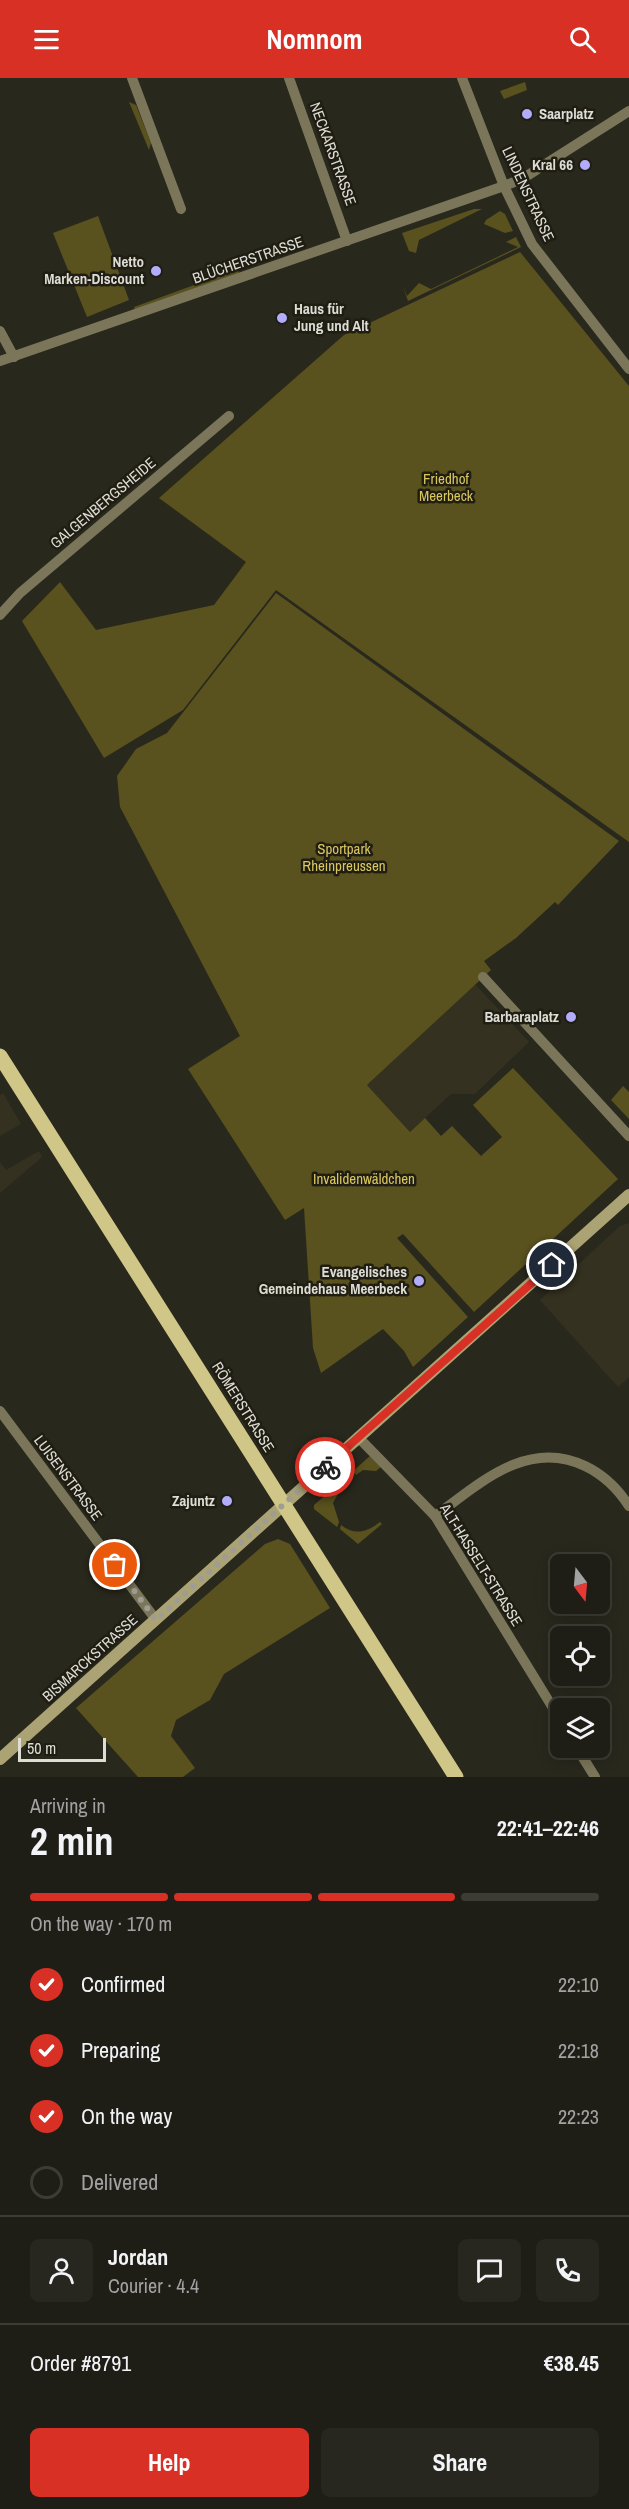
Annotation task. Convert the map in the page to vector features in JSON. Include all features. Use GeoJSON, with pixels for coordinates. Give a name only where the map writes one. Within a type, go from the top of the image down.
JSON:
{"type":"FeatureCollection","features":[{"type":"Feature","properties":{"kind":"main road","name":"RÖMERSTRASSE"},"geometry":{"type":"LineString","coordinates":[[0,1056],[456,1777]]}},
{"type":"Feature","properties":{"kind":"main road","name":"BISMARCKSTRASSE"},"geometry":{"type":"LineString","coordinates":[[0,1759],[358,1437],[627,1202]]}},
{"type":"Feature","properties":{"kind":"street"},"geometry":{"type":"LineString","coordinates":[[132,78],[181,209]]}},
{"type":"Feature","properties":{"kind":"street","name":"NECKARSTRASSE"},"geometry":{"type":"LineString","coordinates":[[290,78],[347,241]]}},
{"type":"Feature","properties":{"kind":"street","name":"LINDENSTRASSE"},"geometry":{"type":"LineString","coordinates":[[462,78],[504,186],[532,244],[629,369]]}},
{"type":"Feature","properties":{"kind":"street","name":"BLÜCHERSTRASSE"},"geometry":{"type":"LineString","coordinates":[[0,361],[522,179],[629,111]]}},
{"type":"Feature","properties":{"kind":"street"},"geometry":{"type":"LineString","coordinates":[[0,331],[14,357]]}},
{"type":"Feature","properties":{"kind":"street","name":"GALGENBERGSHEIDE"},"geometry":{"type":"LineString","coordinates":[[0,615],[20,593],[229,416]]}},
{"type":"Feature","properties":{"kind":"street"},"geometry":{"type":"LineString","coordinates":[[483,976],[629,1136]]}},
{"type":"Feature","properties":{"kind":"street","name":"LUISENSTRASSE"},"geometry":{"type":"LineString","coordinates":[[0,1412],[156,1620]]}},
{"type":"Feature","properties":{"kind":"street","name":"ALT-HASSELT-STRASSE"},"geometry":{"type":"LineString","coordinates":[[358,1437],[435,1516],[550,1704]]}},
{"type":"Feature","properties":{"kind":"street"},"geometry":{"type":"LineString","coordinates":[[435,1516],[503,1468],[537,1457],[563,1458],[590,1469],[612,1485],[629,1506]]}},
{"type":"Feature","properties":{"kind":"street"},"geometry":{"type":"LineString","coordinates":[[583,1758],[595,1777]]}},
{"type":"Feature","properties":{"kind":"shaded area"},"geometry":{"type":"Polygon","coordinates":[[[475,984],[529,1042],[475,1094],[451,1094],[410,1132],[367,1085],[475,984]]]}},
{"type":"Feature","properties":{"kind":"shaded area"},"geometry":{"type":"Polygon","coordinates":[[[3,1093],[21,1124],[0,1136],[0,1095],[3,1093]]]}},
{"type":"Feature","properties":{"kind":"shaded area"},"geometry":{"type":"Polygon","coordinates":[[[39,1151],[42,1157],[0,1193],[0,1162],[6,1170],[39,1151]]]}},
{"type":"Feature","properties":{"kind":"shaded area"},"geometry":{"type":"Polygon","coordinates":[[[629,1223],[629,1377],[618,1387],[540,1300],[620,1226],[629,1223]]]}},
{"type":"Feature","properties":{"kind":"green space"},"geometry":{"type":"Polygon","coordinates":[[[525,82],[527,90],[504,99],[500,91],[525,82]]]}},
{"type":"Feature","properties":{"kind":"green space"},"geometry":{"type":"Polygon","coordinates":[[[129,102],[136,105],[151,143],[149,150],[129,102]]]}},
{"type":"Feature","properties":{"kind":"green space"},"geometry":{"type":"Polygon","coordinates":[[[474,209],[482,209],[419,240],[416,253],[409,251],[402,233],[474,209]]]}},
{"type":"Feature","properties":{"kind":"green space"},"geometry":{"type":"Polygon","coordinates":[[[500,211],[505,214],[513,231],[505,233],[484,224],[486,220],[500,211]]]}},
{"type":"Feature","properties":{"kind":"green space"},"geometry":{"type":"Polygon","coordinates":[[[98,216],[129,300],[87,317],[53,233],[98,216]]]}},
{"type":"Feature","properties":{"kind":"green space"},"geometry":{"type":"Polygon","coordinates":[[[516,237],[521,247],[408,301],[403,286],[407,296],[419,283],[431,289],[518,247],[506,242],[516,237]]]}},
{"type":"Feature","properties":{"kind":"green space","name":"Friedhof Meerbeck"},"geometry":{"type":"Polygon","coordinates":[[[520,252],[629,386],[629,842],[276,590],[183,710],[104,758],[22,621],[60,582],[96,630],[214,605],[246,562],[159,498],[344,335],[520,252]]]}},
{"type":"Feature","properties":{"kind":"green space"},"geometry":{"type":"Polygon","coordinates":[[[238,269],[239,273],[135,310],[134,307],[238,269]]]}},
{"type":"Feature","properties":{"kind":"green space","name":"Sportpark Rheinpreussen"},"geometry":{"type":"Polygon","coordinates":[[[276,593],[619,841],[558,905],[555,902],[516,938],[484,961],[491,970],[367,1085],[410,1132],[425,1118],[441,1136],[452,1126],[481,1156],[502,1137],[473,1105],[513,1068],[618,1179],[474,1312],[403,1234],[397,1238],[468,1317],[413,1367],[404,1351],[383,1329],[321,1373],[313,1348],[304,1208],[285,1220],[188,1069],[240,1036],[120,807],[117,776],[136,749],[167,733],[276,593]]]}},
{"type":"Feature","properties":{"kind":"green space"},"geometry":{"type":"Polygon","coordinates":[[[623,1086],[629,1092],[629,1119],[611,1100],[623,1086]]]}},
{"type":"Feature","properties":{"kind":"green space"},"geometry":{"type":"Polygon","coordinates":[[[370,1456],[381,1467],[376,1471],[363,1470],[356,1475],[353,1471],[370,1456]]]}},
{"type":"Feature","properties":{"kind":"green space"},"geometry":{"type":"Polygon","coordinates":[[[341,1482],[343,1485],[333,1503],[339,1522],[337,1527],[314,1509],[314,1505],[341,1482]]]}},
{"type":"Feature","properties":{"kind":"green space"},"geometry":{"type":"Polygon","coordinates":[[[380,1522],[382,1524],[358,1544],[340,1529],[341,1525],[356,1532],[380,1522]]]}},
{"type":"Feature","properties":{"kind":"green space"},"geometry":{"type":"Polygon","coordinates":[[[278,1539],[290,1544],[330,1608],[224,1674],[210,1700],[176,1720],[171,1736],[195,1768],[183,1777],[138,1777],[76,1708],[265,1544],[278,1539]]]}},
{"type":"Feature","properties":{"kind":"way so far"},"geometry":{"type":"LineString","coordinates":[[115,1565],[156,1620],[325,1467]]}},
{"type":"Feature","properties":{"kind":"place","name":"Saarplatz"},"geometry":{"type":"Point","coordinates":[527,114]}},
{"type":"Feature","properties":{"kind":"place","name":"Kral 66"},"geometry":{"type":"Point","coordinates":[585,165]}},
{"type":"Feature","properties":{"kind":"place","name":"Netto Marken-Discount"},"geometry":{"type":"Point","coordinates":[156,271]}},
{"type":"Feature","properties":{"kind":"place","name":"Haus für Jung und Alt"},"geometry":{"type":"Point","coordinates":[282,318]}},
{"type":"Feature","properties":{"kind":"place","name":"Barbaraplatz"},"geometry":{"type":"Point","coordinates":[571,1017]}},
{"type":"Feature","properties":{"kind":"place","name":"Evangelisches Gemeindehaus Meerbeck"},"geometry":{"type":"Point","coordinates":[419,1281]}},
{"type":"Feature","properties":{"kind":"place","name":"Zajuntz"},"geometry":{"type":"Point","coordinates":[227,1501]}},
{"type":"Feature","properties":{"kind":"route"},"geometry":{"type":"LineString","coordinates":[[325,1467],[552,1265]]}},
{"type":"Feature","properties":{"kind":"park label","name":"Invalidenwäldchen"},"geometry":{"type":"Point","coordinates":[364,1179]}}]}
